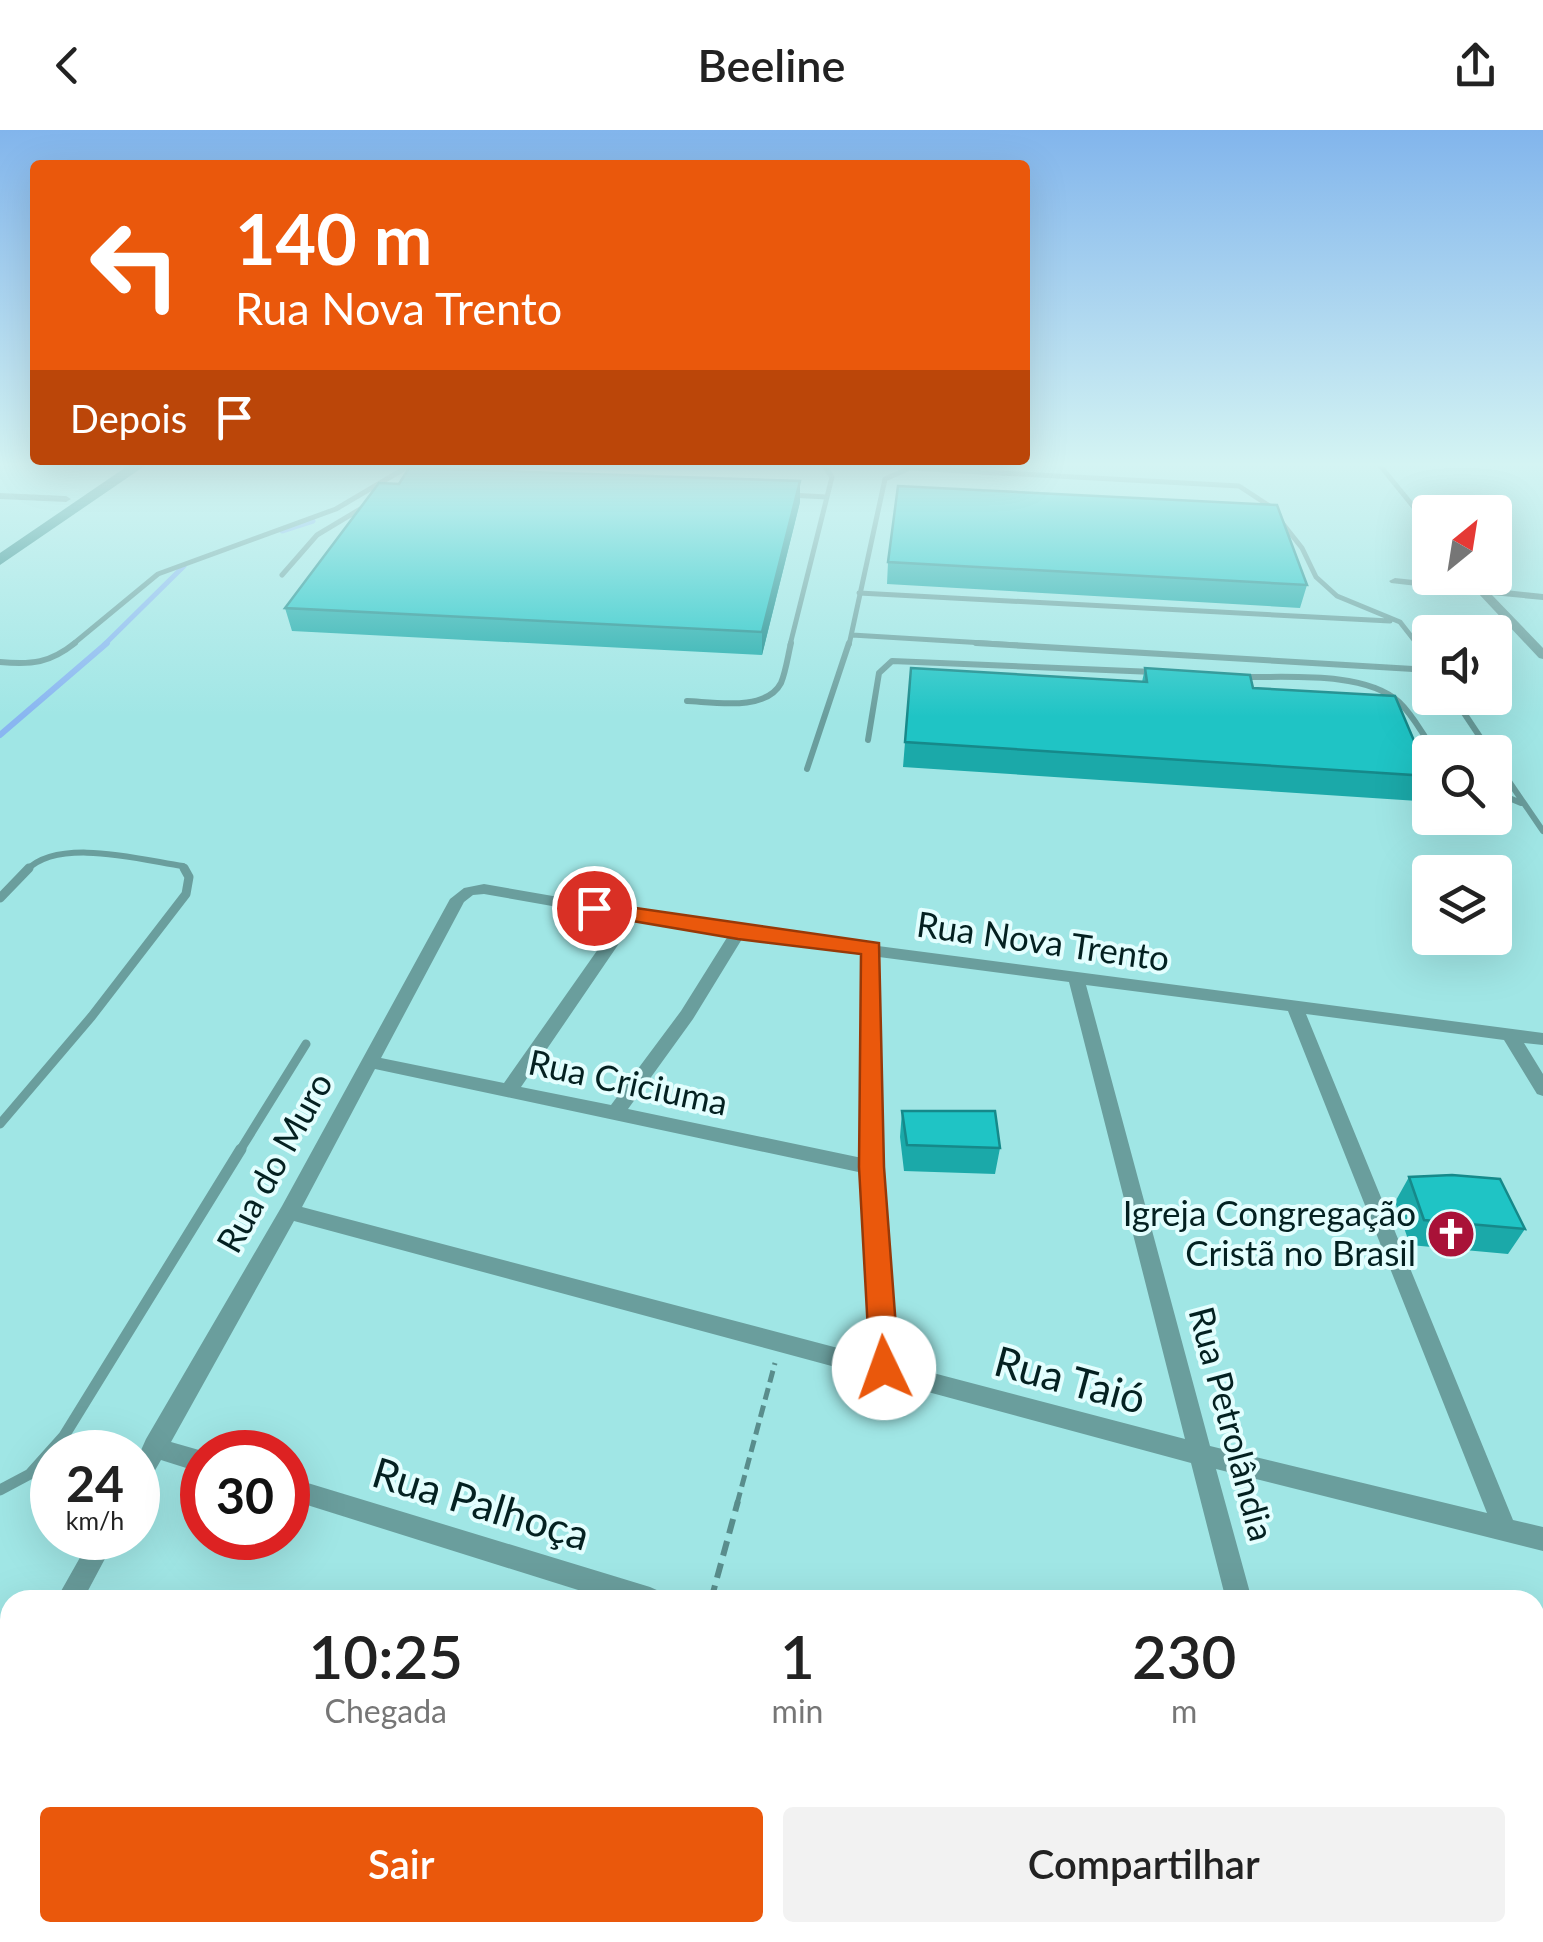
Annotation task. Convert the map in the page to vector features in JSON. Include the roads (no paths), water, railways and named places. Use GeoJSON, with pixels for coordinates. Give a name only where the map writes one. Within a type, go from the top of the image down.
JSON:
{"type":"FeatureCollection","features":[{"type":"Feature","properties":{"kind":"street"},"geometry":{"type":"LineString","coordinates":[[1395,581],[1412,583]]}},
{"type":"Feature","properties":{"kind":"street"},"geometry":{"type":"LineString","coordinates":[[1512,594],[1543,597]]}},
{"type":"Feature","properties":{"kind":"street"},"geometry":{"type":"LineString","coordinates":[[1489,595],[1543,654]]}},
{"type":"Feature","properties":{"kind":"street","name":"Rua Nova Trento"},"geometry":{"type":"LineString","coordinates":[[477,889],[738,932],[1543,1039]]}},
{"type":"Feature","properties":{"kind":"street","name":"Rua do Muro"},"geometry":{"type":"LineString","coordinates":[[160,1437],[458,899],[477,889]]}},
{"type":"Feature","properties":{"kind":"street"},"geometry":{"type":"LineString","coordinates":[[508,1090],[630,915]]}},
{"type":"Feature","properties":{"kind":"street"},"geometry":{"type":"LineString","coordinates":[[614,1113],[687,1015],[738,932]]}},
{"type":"Feature","properties":{"kind":"street"},"geometry":{"type":"LineString","coordinates":[[871,948],[872,1167],[884,1368]]}},
{"type":"Feature","properties":{"kind":"street","name":"Rua Petrolândia"},"geometry":{"type":"LineString","coordinates":[[1076,977],[1236,1590]]}},
{"type":"Feature","properties":{"kind":"street"},"geometry":{"type":"LineString","coordinates":[[1294,1005],[1505,1530]]}},
{"type":"Feature","properties":{"kind":"street"},"geometry":{"type":"LineString","coordinates":[[1510,1035],[1543,1089]]}},
{"type":"Feature","properties":{"kind":"street","name":"Rua Criciuma"},"geometry":{"type":"LineString","coordinates":[[371,1062],[872,1167]]}},
{"type":"Feature","properties":{"kind":"street","name":"Rua Taió"},"geometry":{"type":"LineString","coordinates":[[288,1212],[1200,1454],[1543,1539]]}},
{"type":"Feature","properties":{"kind":"street","name":"Rua Palhoça"},"geometry":{"type":"LineString","coordinates":[[310,1495],[618,1590]]}},
{"type":"Feature","properties":{"kind":"street"},"geometry":{"type":"LineString","coordinates":[[75,1590],[92,1560]]}},
{"type":"Feature","properties":{"kind":"lane"},"geometry":{"type":"LineString","coordinates":[[0,662],[29,665],[55,659],[158,574],[231,548]]}},
{"type":"Feature","properties":{"kind":"lane"},"geometry":{"type":"LineString","coordinates":[[282,575],[306,548]]}},
{"type":"Feature","properties":{"kind":"lane"},"geometry":{"type":"LineString","coordinates":[[687,701],[751,702],[765,698],[780,685],[814,548]]}},
{"type":"Feature","properties":{"kind":"lane"},"geometry":{"type":"LineString","coordinates":[[807,769],[852,635],[870,548]]}},
{"type":"Feature","properties":{"kind":"lane"},"geometry":{"type":"LineString","coordinates":[[1302,548],[1316,578],[1338,596],[1400,622],[1412,637]]}},
{"type":"Feature","properties":{"kind":"lane"},"geometry":{"type":"LineString","coordinates":[[859,593],[1400,622]]}},
{"type":"Feature","properties":{"kind":"lane"},"geometry":{"type":"LineString","coordinates":[[852,635],[1412,669]]}},
{"type":"Feature","properties":{"kind":"lane"},"geometry":{"type":"LineString","coordinates":[[868,740],[879,673],[892,662],[905,659],[1157,672]]}},
{"type":"Feature","properties":{"kind":"lane"},"geometry":{"type":"LineString","coordinates":[[1235,676],[1351,682],[1383,691],[1397,698],[1424,735]]}},
{"type":"Feature","properties":{"kind":"lane"},"geometry":{"type":"LineString","coordinates":[[1512,787],[1543,831]]}},
{"type":"Feature","properties":{"kind":"lane"},"geometry":{"type":"LineString","coordinates":[[1512,799],[1523,804]]}},
{"type":"Feature","properties":{"kind":"lane"},"geometry":{"type":"LineString","coordinates":[[0,898],[33,864],[77,851],[183,866],[189,877],[186,894],[92,1016],[0,1124]]}},
{"type":"Feature","properties":{"kind":"lane"},"geometry":{"type":"LineString","coordinates":[[0,1490],[30,1474],[64,1436],[306,1044]]}},
{"type":"Feature","properties":{"kind":"waterway"},"geometry":{"type":"LineString","coordinates":[[104,645],[184,566]]}},
{"type":"Feature","properties":{"kind":"waterway"},"geometry":{"type":"LineString","coordinates":[[0,735],[107,643]]}},
{"type":"Feature","properties":{"kind":"place","name":"Igreja Congregação Cristã no Brasil"},"geometry":{"type":"Point","coordinates":[1451,1234]}}]}
